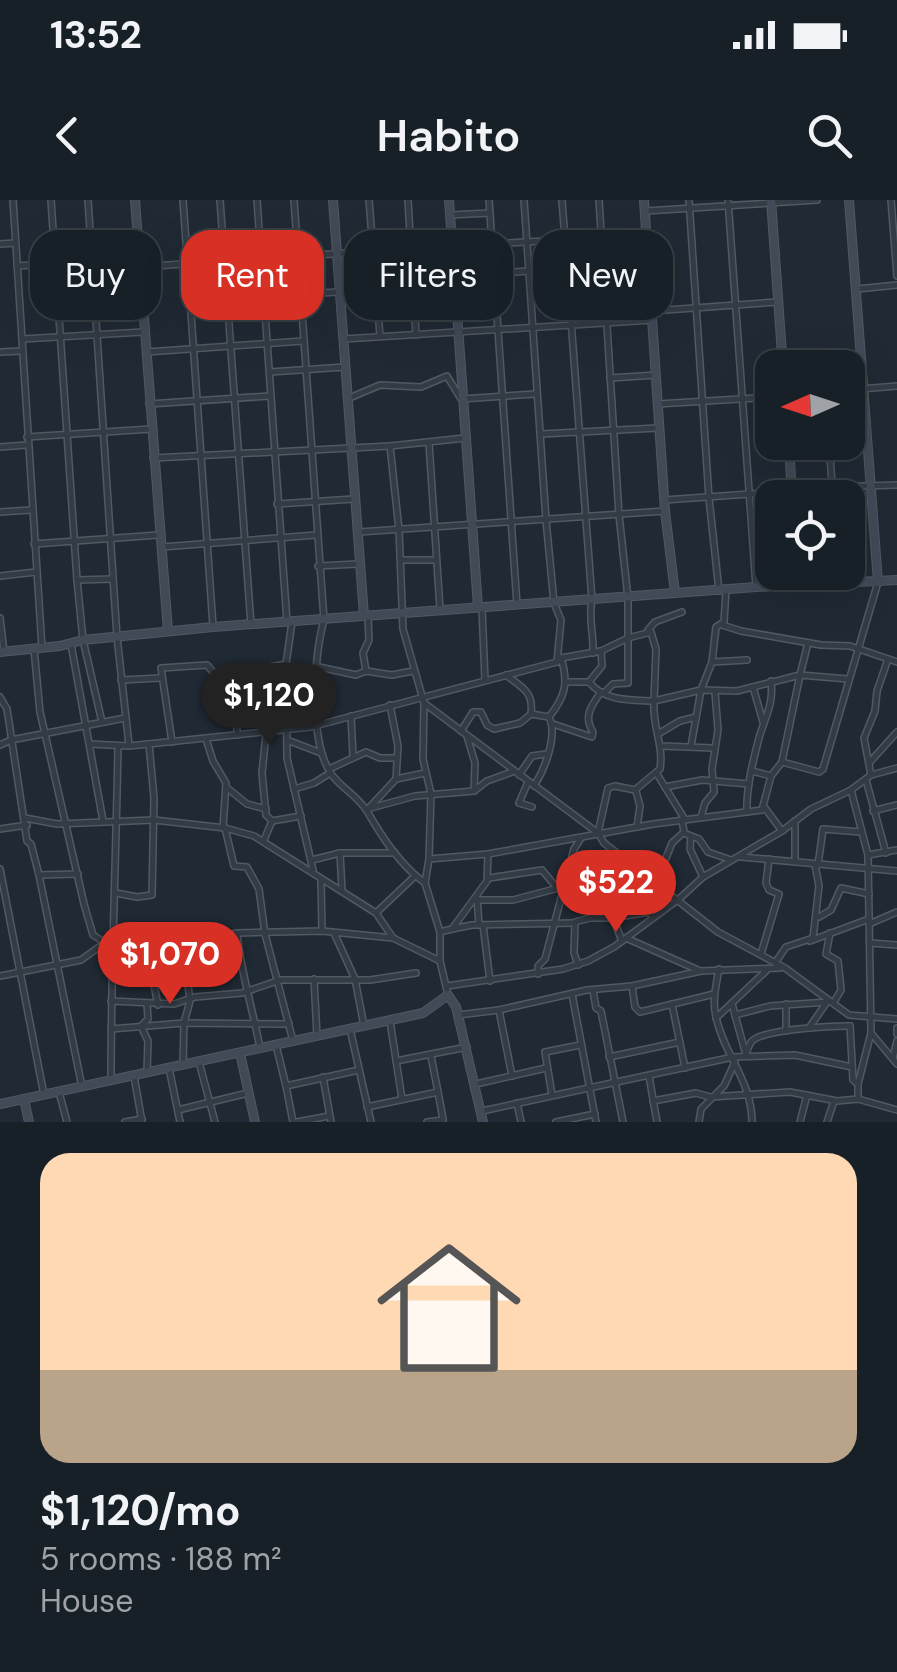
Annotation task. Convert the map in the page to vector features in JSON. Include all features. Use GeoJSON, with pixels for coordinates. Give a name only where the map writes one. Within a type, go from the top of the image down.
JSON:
{"type":"FeatureCollection","features":[{"type":"Feature","properties":{"kind":"street"},"geometry":{"type":"LineString","coordinates":[[13,200],[36,572],[36,686],[93,935],[111,945]]}},
{"type":"Feature","properties":{"kind":"street"},"geometry":{"type":"LineString","coordinates":[[51,200],[53,230]]}},
{"type":"Feature","properties":{"kind":"street"},"geometry":{"type":"LineString","coordinates":[[88,200],[90,230]]}},
{"type":"Feature","properties":{"kind":"street"},"geometry":{"type":"LineString","coordinates":[[135,200],[137,230]]}},
{"type":"Feature","properties":{"kind":"street"},"geometry":{"type":"LineString","coordinates":[[183,200],[185,230]]}},
{"type":"Feature","properties":{"kind":"street"},"geometry":{"type":"LineString","coordinates":[[220,200],[221,230]]}},
{"type":"Feature","properties":{"kind":"street"},"geometry":{"type":"LineString","coordinates":[[257,200],[259,230]]}},
{"type":"Feature","properties":{"kind":"street"},"geometry":{"type":"LineString","coordinates":[[294,200],[296,230]]}},
{"type":"Feature","properties":{"kind":"street"},"geometry":{"type":"LineString","coordinates":[[332,200],[358,564],[368,641],[363,653],[366,671]]}},
{"type":"Feature","properties":{"kind":"street"},"geometry":{"type":"LineString","coordinates":[[369,200],[372,230]]}},
{"type":"Feature","properties":{"kind":"street"},"geometry":{"type":"LineString","coordinates":[[408,200],[409,230]]}},
{"type":"Feature","properties":{"kind":"street"},"geometry":{"type":"LineString","coordinates":[[450,200],[451,230]]}},
{"type":"Feature","properties":{"kind":"street"},"geometry":{"type":"LineString","coordinates":[[489,200],[491,230]]}},
{"type":"Feature","properties":{"kind":"street"},"geometry":{"type":"LineString","coordinates":[[524,200],[546,520],[554,603],[562,620],[559,660],[567,682],[551,721],[542,772],[520,803],[532,807]]}},
{"type":"Feature","properties":{"kind":"street"},"geometry":{"type":"LineString","coordinates":[[562,200],[564,230]]}},
{"type":"Feature","properties":{"kind":"street"},"geometry":{"type":"LineString","coordinates":[[599,200],[601,230]]}},
{"type":"Feature","properties":{"kind":"street"},"geometry":{"type":"LineString","coordinates":[[644,200],[647,230]]}},
{"type":"Feature","properties":{"kind":"street"},"geometry":{"type":"LineString","coordinates":[[645,211],[689,204],[817,200]]}},
{"type":"Feature","properties":{"kind":"street"},"geometry":{"type":"LineString","coordinates":[[849,200],[861,350]]}},
{"type":"Feature","properties":{"kind":"street"},"geometry":{"type":"LineString","coordinates":[[892,200],[897,276]]}},
{"type":"Feature","properties":{"kind":"street"},"geometry":{"type":"LineString","coordinates":[[771,201],[781,350]]}},
{"type":"Feature","properties":{"kind":"street"},"geometry":{"type":"LineString","coordinates":[[728,203],[755,576]]}},
{"type":"Feature","properties":{"kind":"street"},"geometry":{"type":"LineString","coordinates":[[689,204],[709,498],[724,622],[714,632],[712,662],[701,690],[691,746]]}},
{"type":"Feature","properties":{"kind":"street"},"geometry":{"type":"LineString","coordinates":[[450,215],[490,212]]}},
{"type":"Feature","properties":{"kind":"street"},"geometry":{"type":"LineString","coordinates":[[513,243],[533,241]]}},
{"type":"Feature","properties":{"kind":"street"},"geometry":{"type":"LineString","coordinates":[[0,244],[16,243]]}},
{"type":"Feature","properties":{"kind":"street"},"geometry":{"type":"LineString","coordinates":[[324,255],[344,254]]}},
{"type":"Feature","properties":{"kind":"street"},"geometry":{"type":"LineString","coordinates":[[17,266],[30,265]]}},
{"type":"Feature","properties":{"kind":"street"},"geometry":{"type":"LineString","coordinates":[[513,272],[528,271]]}},
{"type":"Feature","properties":{"kind":"street"},"geometry":{"type":"LineString","coordinates":[[857,289],[897,285]]}},
{"type":"Feature","properties":{"kind":"street"},"geometry":{"type":"LineString","coordinates":[[324,293],[339,292]]}},
{"type":"Feature","properties":{"kind":"street"},"geometry":{"type":"LineString","coordinates":[[673,311],[777,302]]}},
{"type":"Feature","properties":{"kind":"street"},"geometry":{"type":"LineString","coordinates":[[59,320],[83,640],[102,722]]}},
{"type":"Feature","properties":{"kind":"street"},"geometry":{"type":"LineString","coordinates":[[96,320],[117,637],[129,746]]}},
{"type":"Feature","properties":{"kind":"street"},"geometry":{"type":"LineString","coordinates":[[143,320],[168,632]]}},
{"type":"Feature","properties":{"kind":"street"},"geometry":{"type":"LineString","coordinates":[[191,320],[213,627]]}},
{"type":"Feature","properties":{"kind":"street"},"geometry":{"type":"LineString","coordinates":[[227,320],[250,624]]}},
{"type":"Feature","properties":{"kind":"street"},"geometry":{"type":"LineString","coordinates":[[264,320],[278,536],[289,622],[286,758],[313,871]]}},
{"type":"Feature","properties":{"kind":"street"},"geometry":{"type":"LineString","coordinates":[[302,320],[324,620],[315,683],[315,726],[329,771],[352,791],[367,810],[378,834],[425,883]]}},
{"type":"Feature","properties":{"kind":"street"},"geometry":{"type":"LineString","coordinates":[[379,320],[380,336]]}},
{"type":"Feature","properties":{"kind":"street"},"geometry":{"type":"LineString","coordinates":[[415,320],[416,335]]}},
{"type":"Feature","properties":{"kind":"street"},"geometry":{"type":"LineString","coordinates":[[457,320],[484,680]]}},
{"type":"Feature","properties":{"kind":"street"},"geometry":{"type":"LineString","coordinates":[[496,320],[518,604]]}},
{"type":"Feature","properties":{"kind":"street"},"geometry":{"type":"LineString","coordinates":[[570,320],[592,600],[589,613],[602,666],[589,682]]}},
{"type":"Feature","properties":{"kind":"street"},"geometry":{"type":"LineString","coordinates":[[531,714],[592,736],[589,710],[611,685],[629,682],[628,598],[606,320]]}},
{"type":"Feature","properties":{"kind":"street"},"geometry":{"type":"LineString","coordinates":[[343,339],[623,320]]}},
{"type":"Feature","properties":{"kind":"street"},"geometry":{"type":"LineString","coordinates":[[652,320],[665,512],[676,593]]}},
{"type":"Feature","properties":{"kind":"street"},"geometry":{"type":"LineString","coordinates":[[22,339],[144,332]]}},
{"type":"Feature","properties":{"kind":"street"},"geometry":{"type":"LineString","coordinates":[[145,352],[303,341]]}},
{"type":"Feature","properties":{"kind":"street"},"geometry":{"type":"LineString","coordinates":[[0,352],[22,350]]}},
{"type":"Feature","properties":{"kind":"street"},"geometry":{"type":"LineString","coordinates":[[270,372],[345,367]]}},
{"type":"Feature","properties":{"kind":"street"},"geometry":{"type":"LineString","coordinates":[[610,378],[656,375]]}},
{"type":"Feature","properties":{"kind":"street"},"geometry":{"type":"LineString","coordinates":[[348,400],[380,385],[421,387],[447,376],[461,400]]}},
{"type":"Feature","properties":{"kind":"street"},"geometry":{"type":"LineString","coordinates":[[865,389],[897,386]]}},
{"type":"Feature","properties":{"kind":"street"},"geometry":{"type":"LineString","coordinates":[[461,400],[535,394]]}},
{"type":"Feature","properties":{"kind":"street"},"geometry":{"type":"LineString","coordinates":[[149,404],[269,396]]}},
{"type":"Feature","properties":{"kind":"street"},"geometry":{"type":"LineString","coordinates":[[658,404],[755,399]]}},
{"type":"Feature","properties":{"kind":"street"},"geometry":{"type":"LineString","coordinates":[[782,762],[822,771],[832,748],[878,582],[865,401]]}},
{"type":"Feature","properties":{"kind":"street"},"geometry":{"type":"LineString","coordinates":[[541,434],[660,428]]}},
{"type":"Feature","properties":{"kind":"street"},"geometry":{"type":"LineString","coordinates":[[27,436],[150,429]]}},
{"type":"Feature","properties":{"kind":"street"},"geometry":{"type":"LineString","coordinates":[[153,458],[350,449],[464,438]]}},
{"type":"Feature","properties":{"kind":"street"},"geometry":{"type":"LineString","coordinates":[[429,443],[440,611]]}},
{"type":"Feature","properties":{"kind":"street"},"geometry":{"type":"LineString","coordinates":[[0,447],[27,446]]}},
{"type":"Feature","properties":{"kind":"street"},"geometry":{"type":"LineString","coordinates":[[390,446],[401,560],[402,629],[422,700],[425,773],[431,794],[430,859],[425,883],[440,932],[440,960],[467,1047],[483,1122]]}},
{"type":"Feature","properties":{"kind":"street"},"geometry":{"type":"LineString","coordinates":[[865,486],[897,485]]}},
{"type":"Feature","properties":{"kind":"street"},"geometry":{"type":"LineString","coordinates":[[664,500],[755,495]]}},
{"type":"Feature","properties":{"kind":"street"},"geometry":{"type":"LineString","coordinates":[[276,504],[354,499]]}},
{"type":"Feature","properties":{"kind":"street"},"geometry":{"type":"LineString","coordinates":[[0,512],[31,510]]}},
{"type":"Feature","properties":{"kind":"street"},"geometry":{"type":"LineString","coordinates":[[356,532],[665,512]]}},
{"type":"Feature","properties":{"kind":"street"},"geometry":{"type":"LineString","coordinates":[[34,544],[158,535]]}},
{"type":"Feature","properties":{"kind":"street"},"geometry":{"type":"LineString","coordinates":[[159,547],[316,535]]}},
{"type":"Feature","properties":{"kind":"street"},"geometry":{"type":"LineString","coordinates":[[401,560],[435,560]]}},
{"type":"Feature","properties":{"kind":"street"},"geometry":{"type":"LineString","coordinates":[[318,566],[358,564]]}},
{"type":"Feature","properties":{"kind":"street"},"geometry":{"type":"LineString","coordinates":[[0,576],[36,572]]}},
{"type":"Feature","properties":{"kind":"street"},"geometry":{"type":"LineString","coordinates":[[77,580],[113,578]]}},
{"type":"Feature","properties":{"kind":"street"},"geometry":{"type":"LineString","coordinates":[[865,581],[897,580]]}},
{"type":"Feature","properties":{"kind":"street"},"geometry":{"type":"LineString","coordinates":[[0,618],[2,652],[213,627],[755,587]]}},
{"type":"Feature","properties":{"kind":"street"},"geometry":{"type":"LineString","coordinates":[[90,744],[118,747],[315,726],[597,652],[682,612]]}},
{"type":"Feature","properties":{"kind":"street"},"geometry":{"type":"LineString","coordinates":[[720,624],[740,632],[858,648],[897,662]]}},
{"type":"Feature","properties":{"kind":"street"},"geometry":{"type":"LineString","coordinates":[[648,630],[656,650],[654,720],[662,746],[657,774],[683,819],[690,849],[703,877]]}},
{"type":"Feature","properties":{"kind":"street"},"geometry":{"type":"LineString","coordinates":[[782,831],[765,808],[771,776],[782,762],[808,643]]}},
{"type":"Feature","properties":{"kind":"street"},"geometry":{"type":"LineString","coordinates":[[71,644],[103,820]]}},
{"type":"Feature","properties":{"kind":"street"},"geometry":{"type":"LineString","coordinates":[[886,853],[873,812],[870,762],[864,738],[888,658]]}},
{"type":"Feature","properties":{"kind":"street"},"geometry":{"type":"LineString","coordinates":[[712,662],[747,660]]}},
{"type":"Feature","properties":{"kind":"street"},"geometry":{"type":"LineString","coordinates":[[172,742],[160,678],[162,668],[209,665],[216,674],[236,674],[286,664]]}},
{"type":"Feature","properties":{"kind":"street"},"geometry":{"type":"LineString","coordinates":[[319,667],[356,676],[366,671],[397,675],[414,670]]}},
{"type":"Feature","properties":{"kind":"street"},"geometry":{"type":"LineString","coordinates":[[236,674],[237,735]]}},
{"type":"Feature","properties":{"kind":"street"},"geometry":{"type":"LineString","coordinates":[[474,791],[475,762],[464,734],[473,712],[481,712],[494,729],[520,723],[531,714],[532,700],[526,688],[506,675]]}},
{"type":"Feature","properties":{"kind":"street"},"geometry":{"type":"LineString","coordinates":[[567,682],[589,682],[616,700],[654,701],[800,676],[848,680]]}},
{"type":"Feature","properties":{"kind":"street"},"geometry":{"type":"LineString","coordinates":[[121,680],[160,678]]}},
{"type":"Feature","properties":{"kind":"street"},"geometry":{"type":"LineString","coordinates":[[747,812],[752,771],[772,706],[771,682]]}},
{"type":"Feature","properties":{"kind":"street"},"geometry":{"type":"LineString","coordinates":[[752,687],[764,724]]}},
{"type":"Feature","properties":{"kind":"street"},"geometry":{"type":"LineString","coordinates":[[701,817],[714,792],[713,748],[718,730],[715,692]]}},
{"type":"Feature","properties":{"kind":"street"},"geometry":{"type":"LineString","coordinates":[[0,697],[7,709],[27,841],[31,844],[58,962],[82,1087]]}},
{"type":"Feature","properties":{"kind":"street"},"geometry":{"type":"LineString","coordinates":[[422,700],[598,833],[604,843],[718,932],[783,968],[850,1016],[897,1019]]}},
{"type":"Feature","properties":{"kind":"street"},"geometry":{"type":"LineString","coordinates":[[390,705],[396,780]]}},
{"type":"Feature","properties":{"kind":"street"},"geometry":{"type":"LineString","coordinates":[[351,716],[353,756]]}},
{"type":"Feature","properties":{"kind":"street"},"geometry":{"type":"LineString","coordinates":[[658,734],[697,716]]}},
{"type":"Feature","properties":{"kind":"street"},"geometry":{"type":"LineString","coordinates":[[0,745],[125,718]]}},
{"type":"Feature","properties":{"kind":"street"},"geometry":{"type":"LineString","coordinates":[[266,732],[262,774],[267,818],[272,821],[301,816]]}},
{"type":"Feature","properties":{"kind":"street"},"geometry":{"type":"LineString","coordinates":[[870,762],[897,732]]}},
{"type":"Feature","properties":{"kind":"street"},"geometry":{"type":"LineString","coordinates":[[206,738],[226,787],[224,828],[234,866],[248,868],[258,886],[265,934],[293,1042]]}},
{"type":"Feature","properties":{"kind":"street"},"geometry":{"type":"LineString","coordinates":[[287,740],[322,754]]}},
{"type":"Feature","properties":{"kind":"street"},"geometry":{"type":"LineString","coordinates":[[116,893],[136,898],[152,895],[154,820],[149,744]]}},
{"type":"Feature","properties":{"kind":"street"},"geometry":{"type":"LineString","coordinates":[[662,746],[713,748]]}},
{"type":"Feature","properties":{"kind":"street"},"geometry":{"type":"LineString","coordinates":[[111,1080],[118,747]]}},
{"type":"Feature","properties":{"kind":"street"},"geometry":{"type":"LineString","coordinates":[[294,789],[314,783],[353,756],[369,752],[380,758],[397,758]]}},
{"type":"Feature","properties":{"kind":"street"},"geometry":{"type":"LineString","coordinates":[[367,810],[416,796],[474,791],[487,782],[516,773],[532,756],[547,754]]}},
{"type":"Feature","properties":{"kind":"street"},"geometry":{"type":"LineString","coordinates":[[0,1104],[423,1014],[448,991],[578,965],[624,939],[703,877],[782,831],[810,809],[852,790],[868,777],[897,768]]}},
{"type":"Feature","properties":{"kind":"street"},"geometry":{"type":"LineString","coordinates":[[752,771],[771,776]]}},
{"type":"Feature","properties":{"kind":"street"},"geometry":{"type":"LineString","coordinates":[[367,810],[396,780],[425,773]]}},
{"type":"Feature","properties":{"kind":"street"},"geometry":{"type":"LineString","coordinates":[[598,833],[608,788],[635,790],[657,774]]}},
{"type":"Feature","properties":{"kind":"street"},"geometry":{"type":"LineString","coordinates":[[665,787],[711,780],[750,784]]}},
{"type":"Feature","properties":{"kind":"street"},"geometry":{"type":"LineString","coordinates":[[226,787],[247,804],[266,809]]}},
{"type":"Feature","properties":{"kind":"street"},"geometry":{"type":"LineString","coordinates":[[635,790],[640,806],[637,827]]}},
{"type":"Feature","properties":{"kind":"street"},"geometry":{"type":"LineString","coordinates":[[852,790],[868,855],[872,1018],[858,1099]]}},
{"type":"Feature","properties":{"kind":"street"},"geometry":{"type":"LineString","coordinates":[[873,812],[897,804]]}},
{"type":"Feature","properties":{"kind":"street"},"geometry":{"type":"LineString","coordinates":[[430,859],[488,854],[765,808]]}},
{"type":"Feature","properties":{"kind":"street"},"geometry":{"type":"LineString","coordinates":[[0,829],[26,822],[65,824],[103,820],[154,820],[224,828],[264,840],[313,871],[376,913],[393,938]]}},
{"type":"Feature","properties":{"kind":"street"},"geometry":{"type":"LineString","coordinates":[[264,840],[272,821]]}},
{"type":"Feature","properties":{"kind":"street"},"geometry":{"type":"LineString","coordinates":[[795,821],[795,862]]}},
{"type":"Feature","properties":{"kind":"street"},"geometry":{"type":"LineString","coordinates":[[803,944],[813,938],[817,918],[816,865],[824,829],[862,832]]}},
{"type":"Feature","properties":{"kind":"street"},"geometry":{"type":"LineString","coordinates":[[687,834],[702,841],[708,852],[731,860]]}},
{"type":"Feature","properties":{"kind":"street"},"geometry":{"type":"LineString","coordinates":[[656,883],[672,844],[687,834]]}},
{"type":"Feature","properties":{"kind":"street"},"geometry":{"type":"LineString","coordinates":[[538,974],[574,849],[581,838]]}},
{"type":"Feature","properties":{"kind":"street"},"geometry":{"type":"LineString","coordinates":[[868,855],[897,850]]}},
{"type":"Feature","properties":{"kind":"street"},"geometry":{"type":"LineString","coordinates":[[312,860],[340,854],[395,852]]}},
{"type":"Feature","properties":{"kind":"street"},"geometry":{"type":"LineString","coordinates":[[340,854],[342,892]]}},
{"type":"Feature","properties":{"kind":"street"},"geometry":{"type":"LineString","coordinates":[[452,929],[489,878],[488,854]]}},
{"type":"Feature","properties":{"kind":"street"},"geometry":{"type":"LineString","coordinates":[[739,857],[897,872]]}},
{"type":"Feature","properties":{"kind":"street"},"geometry":{"type":"LineString","coordinates":[[760,955],[779,894],[769,890],[766,882],[769,859]]}},
{"type":"Feature","properties":{"kind":"street"},"geometry":{"type":"LineString","coordinates":[[0,868],[44,1095]]}},
{"type":"Feature","properties":{"kind":"street"},"geometry":{"type":"LineString","coordinates":[[489,878],[542,870],[558,889]]}},
{"type":"Feature","properties":{"kind":"street"},"geometry":{"type":"LineString","coordinates":[[38,875],[78,874]]}},
{"type":"Feature","properties":{"kind":"street"},"geometry":{"type":"LineString","coordinates":[[376,913],[415,876]]}},
{"type":"Feature","properties":{"kind":"street"},"geometry":{"type":"LineString","coordinates":[[477,898],[513,900],[566,886],[646,876]]}},
{"type":"Feature","properties":{"kind":"street"},"geometry":{"type":"LineString","coordinates":[[321,878],[322,931]]}},
{"type":"Feature","properties":{"kind":"street"},"geometry":{"type":"LineString","coordinates":[[590,918],[600,902],[605,881]]}},
{"type":"Feature","properties":{"kind":"street"},"geometry":{"type":"LineString","coordinates":[[817,918],[831,910],[841,888],[869,894]]}},
{"type":"Feature","properties":{"kind":"street"},"geometry":{"type":"LineString","coordinates":[[477,898],[490,981]]}},
{"type":"Feature","properties":{"kind":"street"},"geometry":{"type":"LineString","coordinates":[[440,932],[481,925],[574,923],[650,912],[653,918]]}},
{"type":"Feature","properties":{"kind":"street"},"geometry":{"type":"LineString","coordinates":[[775,964],[786,947],[897,912]]}},
{"type":"Feature","properties":{"kind":"street"},"geometry":{"type":"LineString","coordinates":[[613,918],[624,939],[701,971]]}},
{"type":"Feature","properties":{"kind":"street"},"geometry":{"type":"LineString","coordinates":[[574,923],[578,965]]}},
{"type":"Feature","properties":{"kind":"street"},"geometry":{"type":"LineString","coordinates":[[0,976],[80,960],[99,947],[183,946],[237,934],[322,931],[393,938],[440,960]]}},
{"type":"Feature","properties":{"kind":"street"},"geometry":{"type":"LineString","coordinates":[[809,1028],[841,990],[838,960],[826,954],[830,933]]}},
{"type":"Feature","properties":{"kind":"street"},"geometry":{"type":"LineString","coordinates":[[237,934],[260,1048]]}},
{"type":"Feature","properties":{"kind":"street"},"geometry":{"type":"LineString","coordinates":[[335,934],[355,979],[364,1026]]}},
{"type":"Feature","properties":{"kind":"street"},"geometry":{"type":"LineString","coordinates":[[870,943],[897,945]]}},
{"type":"Feature","properties":{"kind":"street"},"geometry":{"type":"LineString","coordinates":[[152,944],[151,970],[158,1005]]}},
{"type":"Feature","properties":{"kind":"street"},"geometry":{"type":"LineString","coordinates":[[183,946],[190,1002],[184,1023],[183,1065]]}},
{"type":"Feature","properties":{"kind":"street"},"geometry":{"type":"LineString","coordinates":[[716,1018],[768,968]]}},
{"type":"Feature","properties":{"kind":"street"},"geometry":{"type":"LineString","coordinates":[[458,1015],[701,971],[783,968]]}},
{"type":"Feature","properties":{"kind":"street"},"geometry":{"type":"LineString","coordinates":[[719,969],[714,994],[716,1018],[749,1093],[752,1122]]}},
{"type":"Feature","properties":{"kind":"street"},"geometry":{"type":"LineString","coordinates":[[111,1001],[158,1005],[248,992],[280,980],[416,974]]}},
{"type":"Feature","properties":{"kind":"street"},"geometry":{"type":"LineString","coordinates":[[314,980],[317,1036]]}},
{"type":"Feature","properties":{"kind":"street"},"geometry":{"type":"LineString","coordinates":[[632,986],[635,1006],[640,1012],[714,994]]}},
{"type":"Feature","properties":{"kind":"street"},"geometry":{"type":"LineString","coordinates":[[593,990],[623,1122]]}},
{"type":"Feature","properties":{"kind":"street"},"geometry":{"type":"LineString","coordinates":[[557,1122],[596,1118],[572,994]]}},
{"type":"Feature","properties":{"kind":"street"},"geometry":{"type":"LineString","coordinates":[[735,1014],[786,1004],[831,1001]]}},
{"type":"Feature","properties":{"kind":"street"},"geometry":{"type":"LineString","coordinates":[[732,1003],[745,1056]]}},
{"type":"Feature","properties":{"kind":"street"},"geometry":{"type":"LineString","coordinates":[[141,1026],[148,1019],[148,1004]]}},
{"type":"Feature","properties":{"kind":"street"},"geometry":{"type":"LineString","coordinates":[[672,1004],[685,1068]]}},
{"type":"Feature","properties":{"kind":"street"},"geometry":{"type":"LineString","coordinates":[[786,1004],[786,1031]]}},
{"type":"Feature","properties":{"kind":"street"},"geometry":{"type":"LineString","coordinates":[[499,1010],[512,1076]]}},
{"type":"Feature","properties":{"kind":"street"},"geometry":{"type":"LineString","coordinates":[[850,1016],[852,1067],[854,1083],[858,1084]]}},
{"type":"Feature","properties":{"kind":"street"},"geometry":{"type":"LineString","coordinates":[[390,1021],[402,1099]]}},
{"type":"Feature","properties":{"kind":"street"},"geometry":{"type":"LineString","coordinates":[[111,1030],[184,1023],[289,1024]]}},
{"type":"Feature","properties":{"kind":"street"},"geometry":{"type":"LineString","coordinates":[[141,1026],[148,1041],[147,1073]]}},
{"type":"Feature","properties":{"kind":"street"},"geometry":{"type":"LineString","coordinates":[[745,1056],[753,1040],[786,1031],[850,1026]]}},
{"type":"Feature","properties":{"kind":"street"},"geometry":{"type":"LineString","coordinates":[[350,1029],[371,1122]]}},
{"type":"Feature","properties":{"kind":"street"},"geometry":{"type":"LineString","coordinates":[[872,1034],[895,1062]]}},
{"type":"Feature","properties":{"kind":"street"},"geometry":{"type":"LineString","coordinates":[[895,1062],[897,1034]]}},
{"type":"Feature","properties":{"kind":"street"},"geometry":{"type":"LineString","coordinates":[[610,1057],[680,1042]]}},
{"type":"Feature","properties":{"kind":"street"},"geometry":{"type":"LineString","coordinates":[[552,1095],[545,1054],[548,1050],[580,1044]]}},
{"type":"Feature","properties":{"kind":"street"},"geometry":{"type":"LineString","coordinates":[[276,1045],[295,1122],[330,1119],[323,1077]]}},
{"type":"Feature","properties":{"kind":"street"},"geometry":{"type":"LineString","coordinates":[[396,1061],[467,1047]]}},
{"type":"Feature","properties":{"kind":"street"},"geometry":{"type":"LineString","coordinates":[[240,1053],[255,1122]]}},
{"type":"Feature","properties":{"kind":"street"},"geometry":{"type":"LineString","coordinates":[[482,1111],[745,1056],[795,1055],[852,1067]]}},
{"type":"Feature","properties":{"kind":"street"},"geometry":{"type":"LineString","coordinates":[[427,1122],[443,1120],[431,1056]]}},
{"type":"Feature","properties":{"kind":"street"},"geometry":{"type":"LineString","coordinates":[[699,1122],[701,1109],[724,1086],[734,1059]]}},
{"type":"Feature","properties":{"kind":"street"},"geometry":{"type":"LineString","coordinates":[[198,1062],[215,1122]]}},
{"type":"Feature","properties":{"kind":"street"},"geometry":{"type":"LineString","coordinates":[[169,1068],[180,1122]]}},
{"type":"Feature","properties":{"kind":"street"},"geometry":{"type":"LineString","coordinates":[[476,1084],[547,1068]]}},
{"type":"Feature","properties":{"kind":"street"},"geometry":{"type":"LineString","coordinates":[[286,1086],[359,1070]]}},
{"type":"Feature","properties":{"kind":"street"},"geometry":{"type":"LineString","coordinates":[[649,1075],[657,1122]]}},
{"type":"Feature","properties":{"kind":"street"},"geometry":{"type":"LineString","coordinates":[[125,1122],[142,1121],[134,1076]]}},
{"type":"Feature","properties":{"kind":"street"},"geometry":{"type":"LineString","coordinates":[[59,1092],[67,1122]]}},
{"type":"Feature","properties":{"kind":"street"},"geometry":{"type":"LineString","coordinates":[[367,1107],[438,1092]]}},
{"type":"Feature","properties":{"kind":"street"},"geometry":{"type":"LineString","coordinates":[[178,1110],[249,1093]]}},
{"type":"Feature","properties":{"kind":"street"},"geometry":{"type":"LineString","coordinates":[[653,1101],[696,1094],[807,1095],[858,1099],[897,1110]]}},
{"type":"Feature","properties":{"kind":"street"},"geometry":{"type":"LineString","coordinates":[[800,1122],[807,1095]]}},
{"type":"Feature","properties":{"kind":"street"},"geometry":{"type":"LineString","coordinates":[[24,1099],[29,1122]]}},
{"type":"Feature","properties":{"kind":"street"},"geometry":{"type":"LineString","coordinates":[[827,1122],[834,1100]]}},
{"type":"Feature","properties":{"kind":"street"},"geometry":{"type":"LineString","coordinates":[[517,1103],[521,1122]]}}]}
